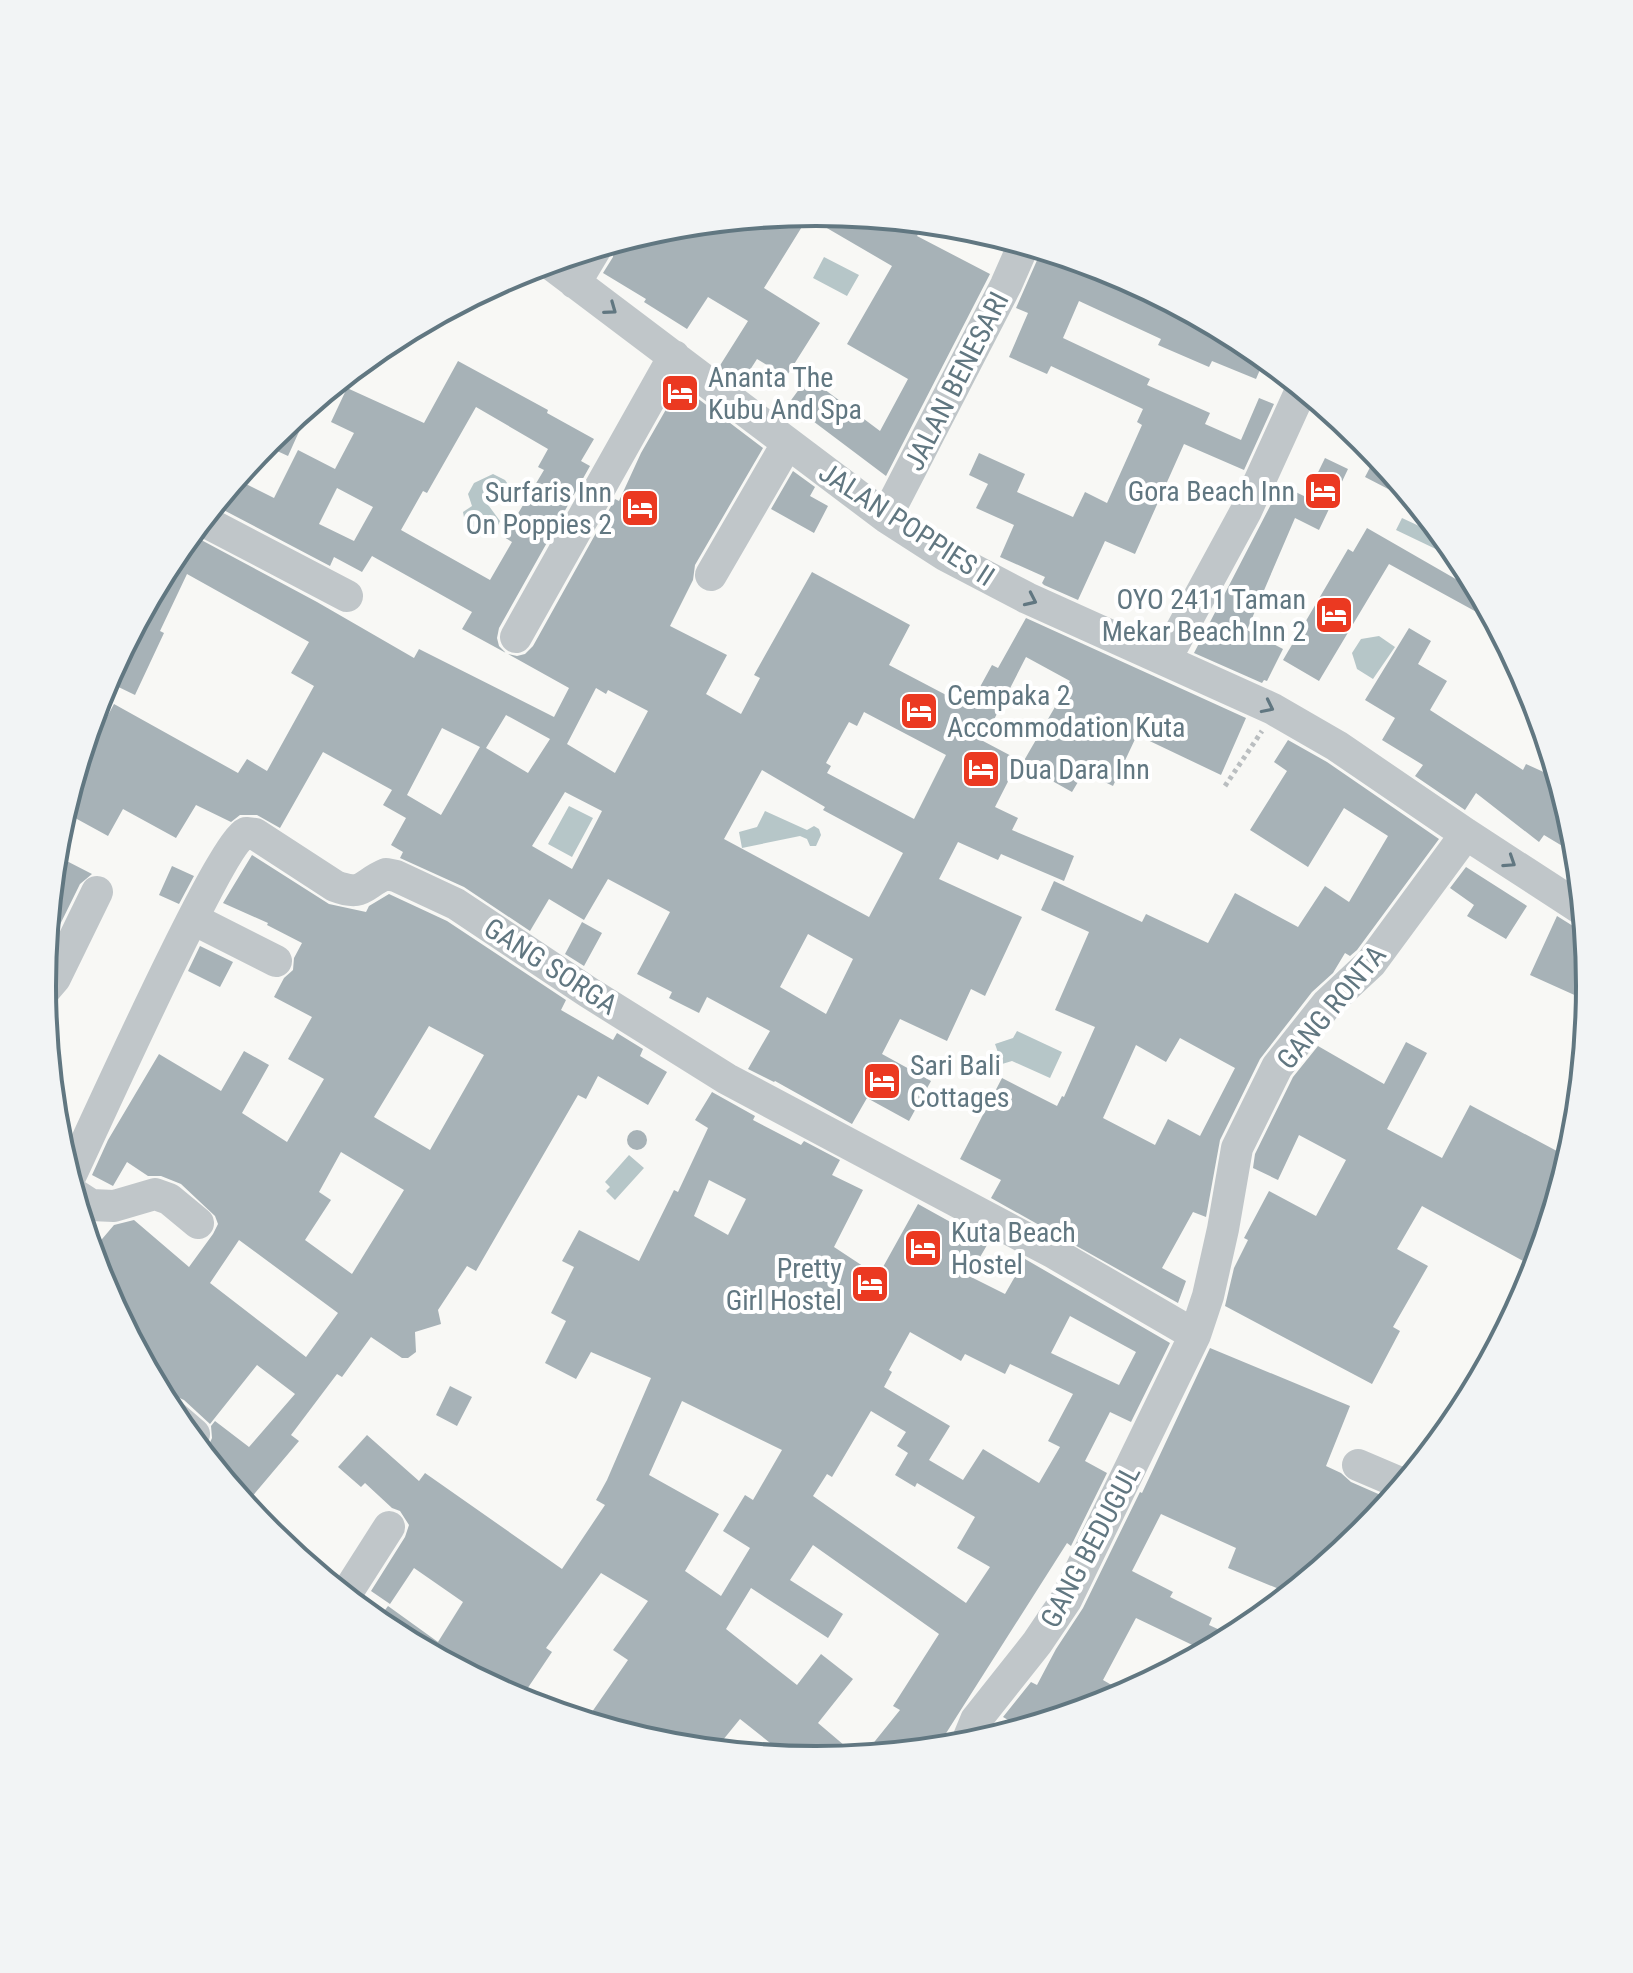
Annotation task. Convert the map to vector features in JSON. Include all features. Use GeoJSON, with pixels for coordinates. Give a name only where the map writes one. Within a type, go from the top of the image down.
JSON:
{"type":"FeatureCollection","features":[{"type":"Feature","properties":{"kind":"street","name":"JALAN BENESARI"},"geometry":{"type":"LineString","coordinates":[[886,517],[1020,254]]}},
{"type":"Feature","properties":{"kind":"street"},"geometry":{"type":"LineString","coordinates":[[575,283],[588,261]]}},
{"type":"Feature","properties":{"kind":"street","name":"JALAN POPPIES II"},"geometry":{"type":"LineString","coordinates":[[559,271],[886,517],[945,555],[1027,598],[1273,709],[1337,746],[1572,903]]}},
{"type":"Feature","properties":{"kind":"street"},"geometry":{"type":"LineString","coordinates":[[516,637],[674,356]]}},
{"type":"Feature","properties":{"kind":"street"},"geometry":{"type":"LineString","coordinates":[[1165,660],[1246,511],[1297,398]]}},
{"type":"Feature","properties":{"kind":"street"},"geometry":{"type":"LineString","coordinates":[[711,575],[787,444]]}},
{"type":"Feature","properties":{"kind":"street"},"geometry":{"type":"LineString","coordinates":[[212,525],[347,596]]}},
{"type":"Feature","properties":{"kind":"street","name":"GANG SORGA"},"geometry":{"type":"LineString","coordinates":[[77,1162],[193,919],[232,847],[241,835],[255,834],[347,891],[360,891],[386,874],[456,904],[727,1079],[1054,1253],[1195,1335]]}},
{"type":"Feature","properties":{"kind":"street","name":"GANG RONTA"},"geometry":{"type":"LineString","coordinates":[[1195,1335],[1208,1296],[1237,1148],[1277,1067],[1327,1004],[1371,963],[1466,834]]}},
{"type":"Feature","properties":{"kind":"street"},"geometry":{"type":"LineString","coordinates":[[56,975],[97,892]]}},
{"type":"Feature","properties":{"kind":"street"},"geometry":{"type":"LineString","coordinates":[[193,919],[276,961]]}},
{"type":"Feature","properties":{"kind":"street"},"geometry":{"type":"LineString","coordinates":[[88,1203],[114,1206],[155,1194],[169,1199],[198,1223]]}},
{"type":"Feature","properties":{"kind":"street","name":"GANG BEDUGUL"},"geometry":{"type":"LineString","coordinates":[[972,1730],[976,1720],[1037,1643],[1066,1600],[1195,1335]]}},
{"type":"Feature","properties":{"kind":"street"},"geometry":{"type":"LineString","coordinates":[[1358,1465],[1394,1480]]}},
{"type":"Feature","properties":{"kind":"street"},"geometry":{"type":"LineString","coordinates":[[351,1587],[389,1527]]}},
{"type":"Feature","properties":{"kind":"path"},"geometry":{"type":"LineString","coordinates":[[1225,786],[1260,737],[1273,709]]}},
{"type":"Feature","properties":{"kind":"shaded area"},"geometry":{"type":"Polygon","coordinates":[[[824,257],[859,275],[847,296],[813,278],[824,257]]]}},
{"type":"Feature","properties":{"kind":"shaded area"},"geometry":{"type":"Polygon","coordinates":[[[493,474],[505,480],[514,493],[505,500],[499,492],[486,502],[500,521],[494,534],[483,536],[466,528],[463,512],[472,506],[468,494],[474,483],[493,474]]]}},
{"type":"Feature","properties":{"kind":"shaded area"},"geometry":{"type":"Polygon","coordinates":[[[1402,518],[1423,528],[1439,551],[1396,530],[1402,518]]]}},
{"type":"Feature","properties":{"kind":"shaded area"},"geometry":{"type":"Polygon","coordinates":[[[1379,636],[1395,647],[1373,679],[1357,669],[1352,653],[1361,639],[1379,636]]]}},
{"type":"Feature","properties":{"kind":"shaded area"},"geometry":{"type":"Polygon","coordinates":[[[569,806],[593,818],[572,857],[548,844],[569,806]]]}},
{"type":"Feature","properties":{"kind":"shaded area"},"geometry":{"type":"Polygon","coordinates":[[[765,811],[807,830],[814,826],[819,829],[821,835],[816,846],[810,846],[807,839],[800,836],[742,848],[739,832],[757,827],[765,811]]]}},
{"type":"Feature","properties":{"kind":"shaded area"},"geometry":{"type":"Polygon","coordinates":[[[1017,1031],[1062,1052],[1050,1078],[1012,1061],[1002,1064],[995,1044],[1013,1038],[1017,1031]]]}},
{"type":"Feature","properties":{"kind":"shaded area"},"geometry":{"type":"Polygon","coordinates":[[[629,1155],[644,1168],[615,1200],[606,1191],[610,1187],[605,1182],[629,1155]]]}},
{"type":"Feature","properties":{"kind":"building"},"geometry":{"type":"Polygon","coordinates":[[[824,226],[919,233],[917,236],[990,274],[886,476],[789,403],[808,377],[880,431],[908,379],[847,344],[892,266],[824,226]]]}},
{"type":"Feature","properties":{"kind":"building"},"geometry":{"type":"Polygon","coordinates":[[[802,227],[764,288],[820,323],[786,377],[757,359],[741,384],[719,367],[748,321],[708,297],[687,329],[603,273],[620,252],[717,233],[802,227]]]}},
{"type":"Feature","properties":{"kind":"building"},"geometry":{"type":"Polygon","coordinates":[[[1038,259],[1061,266],[1153,304],[1197,328],[1260,369],[1256,379],[1212,361],[1209,367],[1158,345],[1161,339],[1079,301],[1063,338],[1150,379],[1147,385],[1210,413],[1205,424],[1241,440],[1259,398],[1274,404],[1244,470],[1184,444],[1135,554],[1105,541],[1078,600],[1044,585],[1045,577],[1000,557],[1014,525],[976,508],[988,484],[969,475],[979,453],[1025,474],[1017,492],[1073,517],[1085,492],[1107,503],[1142,425],[1137,422],[1143,409],[1051,366],[1047,374],[1009,357],[1028,313],[1016,308],[1038,259]]]}},
{"type":"Feature","properties":{"kind":"building"},"geometry":{"type":"Polygon","coordinates":[[[458,361],[594,439],[581,461],[590,466],[499,628],[499,646],[506,653],[462,629],[472,612],[372,556],[362,572],[334,557],[330,566],[224,510],[246,484],[274,498],[298,450],[335,469],[354,433],[331,422],[348,388],[424,423],[458,361]],[[476,407],[427,493],[423,491],[401,530],[490,580],[512,542],[504,537],[544,470],[538,467],[548,449],[476,407]],[[337,488],[319,524],[354,541],[373,507],[337,488]]]}},
{"type":"Feature","properties":{"kind":"building"},"geometry":{"type":"Polygon","coordinates":[[[680,385],[763,448],[695,565],[693,580],[670,626],[727,655],[706,694],[741,714],[760,678],[754,675],[812,572],[910,625],[889,665],[969,707],[992,665],[998,668],[1026,618],[1246,718],[1221,775],[1137,735],[1113,786],[1084,772],[1072,792],[1022,764],[1070,681],[1026,657],[983,741],[1019,760],[995,807],[1018,818],[1012,830],[1074,856],[1064,881],[1001,854],[998,860],[958,842],[939,879],[1022,917],[985,996],[971,989],[947,1041],[900,1019],[882,1054],[931,1081],[909,1121],[867,1098],[852,1124],[748,1069],[770,1031],[707,997],[699,1013],[669,998],[672,992],[637,974],[670,912],[608,879],[584,920],[549,899],[530,931],[464,887],[400,858],[403,852],[391,845],[406,818],[383,805],[392,790],[323,752],[280,828],[257,815],[240,815],[231,822],[196,805],[176,838],[123,809],[108,836],[76,818],[96,742],[114,704],[238,773],[247,759],[267,771],[314,686],[291,673],[309,642],[187,574],[135,695],[118,687],[158,606],[201,540],[414,658],[419,649],[554,717],[569,688],[508,654],[525,654],[533,646],[615,499],[619,501],[641,453],[680,385]],[[596,688],[567,744],[615,773],[648,711],[608,690],[606,694],[596,688]],[[864,712],[857,726],[849,722],[826,763],[831,766],[827,773],[914,819],[946,755],[864,712]],[[506,715],[486,748],[528,773],[550,739],[506,715]],[[442,728],[407,795],[441,815],[480,747],[442,728]],[[762,770],[724,839],[869,917],[903,853],[823,810],[825,807],[762,770]],[[565,792],[532,846],[572,869],[602,811],[565,792]],[[808,934],[780,987],[826,1014],[853,959],[808,934]]]}},
{"type":"Feature","properties":{"kind":"building"},"geometry":{"type":"Polygon","coordinates":[[[300,429],[288,456],[277,451],[300,429]]]}},
{"type":"Feature","properties":{"kind":"building"},"geometry":{"type":"Polygon","coordinates":[[[1325,458],[1348,469],[1319,530],[1295,518],[1247,630],[1283,649],[1267,681],[1262,683],[1194,653],[1281,485],[1306,497],[1325,458]]]}},
{"type":"Feature","properties":{"kind":"building"},"geometry":{"type":"Polygon","coordinates":[[[1370,466],[1394,492],[1365,477],[1370,466]]]}},
{"type":"Feature","properties":{"kind":"building"},"geometry":{"type":"Polygon","coordinates":[[[793,471],[815,487],[810,496],[828,506],[814,533],[771,509],[793,471]]]}},
{"type":"Feature","properties":{"kind":"building","name":"OYO 2411 Taman Mekar Beach Inn 2"},"geometry":{"type":"Polygon","coordinates":[[[1367,528],[1460,581],[1479,613],[1389,564],[1319,681],[1283,660],[1348,549],[1353,552],[1367,528]]]}},
{"type":"Feature","properties":{"kind":"building"},"geometry":{"type":"Polygon","coordinates":[[[1409,628],[1431,641],[1418,664],[1447,681],[1430,710],[1523,770],[1526,764],[1546,773],[1563,847],[1544,835],[1539,842],[1476,793],[1465,810],[1415,776],[1423,765],[1382,740],[1395,718],[1365,700],[1409,628]]]}},
{"type":"Feature","properties":{"kind":"building"},"geometry":{"type":"Polygon","coordinates":[[[1288,740],[1327,762],[1439,839],[1357,950],[1350,956],[1345,953],[1333,973],[1312,992],[1260,1059],[1220,1140],[1206,1217],[1193,1212],[1162,1268],[1186,1281],[1178,1303],[991,1198],[1001,1180],[960,1159],[1002,1078],[1057,1106],[1064,1097],[1095,1027],[1055,1010],[1089,932],[1041,910],[1054,881],[1142,922],[1146,914],[1208,943],[1235,893],[1298,927],[1325,886],[1349,902],[1388,836],[1344,808],[1308,867],[1250,830],[1287,771],[1274,762],[1288,740]],[[1180,1038],[1166,1062],[1136,1045],[1103,1118],[1155,1145],[1168,1119],[1200,1136],[1235,1068],[1180,1038]]]}},
{"type":"Feature","properties":{"kind":"building"},"geometry":{"type":"Polygon","coordinates":[[[252,855],[329,904],[366,912],[369,906],[389,894],[447,921],[566,1000],[561,1010],[613,1040],[617,1033],[643,1049],[640,1056],[667,1072],[648,1105],[598,1076],[586,1099],[578,1095],[476,1271],[467,1266],[438,1310],[441,1324],[415,1332],[416,1352],[408,1358],[402,1358],[371,1337],[342,1377],[337,1374],[291,1435],[299,1441],[253,1496],[209,1444],[211,1426],[215,1421],[249,1447],[295,1394],[257,1365],[210,1424],[176,1397],[158,1367],[134,1323],[100,1241],[114,1225],[134,1220],[189,1267],[213,1234],[218,1224],[215,1216],[181,1184],[161,1176],[148,1176],[127,1162],[113,1186],[92,1175],[108,1140],[159,1054],[221,1091],[244,1051],[269,1065],[242,1113],[287,1142],[324,1079],[288,1059],[312,1017],[274,997],[284,978],[293,970],[294,958],[302,943],[268,923],[223,903],[252,855]],[[429,1026],[374,1117],[430,1150],[484,1055],[429,1026]],[[341,1152],[319,1192],[331,1200],[305,1240],[352,1274],[404,1190],[341,1152]],[[239,1240],[210,1283],[306,1357],[338,1313],[239,1240]]]}},
{"type":"Feature","properties":{"kind":"building"},"geometry":{"type":"Polygon","coordinates":[[[67,861],[92,874],[80,884],[59,926],[67,861]]]}},
{"type":"Feature","properties":{"kind":"building"},"geometry":{"type":"Polygon","coordinates":[[[172,866],[194,876],[179,904],[159,895],[172,866]]]}},
{"type":"Feature","properties":{"kind":"building"},"geometry":{"type":"Polygon","coordinates":[[[1466,867],[1527,906],[1506,939],[1467,916],[1474,905],[1450,888],[1466,867]]]}},
{"type":"Feature","properties":{"kind":"building"},"geometry":{"type":"Polygon","coordinates":[[[1557,916],[1574,926],[1577,996],[1530,975],[1557,916]]]}},
{"type":"Feature","properties":{"kind":"building"},"geometry":{"type":"Polygon","coordinates":[[[582,922],[602,933],[584,966],[565,954],[582,922]]]}},
{"type":"Feature","properties":{"kind":"building"},"geometry":{"type":"Polygon","coordinates":[[[200,946],[233,962],[220,987],[188,971],[200,946]]]}},
{"type":"Feature","properties":{"kind":"building"},"geometry":{"type":"Polygon","coordinates":[[[1406,1042],[1427,1053],[1387,1129],[1442,1158],[1470,1105],[1558,1152],[1537,1231],[1525,1262],[1422,1206],[1397,1249],[1428,1266],[1393,1327],[1400,1331],[1372,1384],[1225,1306],[1234,1268],[1248,1240],[1244,1238],[1269,1191],[1316,1216],[1346,1160],[1299,1135],[1278,1180],[1253,1168],[1255,1154],[1293,1077],[1318,1046],[1384,1084],[1406,1042]]]}},
{"type":"Feature","properties":{"kind":"building"},"geometry":{"type":"Polygon","coordinates":[[[712,1092],[755,1116],[753,1120],[801,1145],[804,1141],[840,1160],[832,1175],[863,1190],[834,1247],[878,1276],[918,1204],[972,1234],[974,1232],[990,1240],[969,1276],[1005,1294],[1025,1259],[1170,1343],[1131,1422],[1110,1412],[1085,1461],[1107,1473],[1071,1546],[1067,1543],[945,1735],[872,1744],[900,1710],[893,1706],[939,1634],[813,1545],[790,1580],[843,1614],[828,1638],[751,1588],[726,1629],[797,1685],[821,1654],[853,1679],[818,1723],[845,1746],[773,1745],[740,1719],[722,1741],[668,1732],[591,1713],[628,1660],[613,1650],[648,1601],[601,1573],[546,1648],[552,1652],[527,1690],[436,1645],[384,1612],[388,1606],[438,1642],[463,1602],[414,1568],[390,1604],[371,1591],[405,1537],[409,1525],[400,1511],[392,1508],[365,1483],[361,1487],[338,1467],[367,1435],[419,1481],[425,1473],[562,1569],[605,1505],[596,1500],[651,1378],[591,1352],[576,1379],[545,1363],[566,1321],[551,1313],[574,1267],[562,1261],[579,1230],[639,1261],[674,1190],[678,1192],[708,1128],[695,1120],[712,1092]],[[709,1180],[694,1216],[728,1235],[746,1199],[709,1180]],[[1070,1316],[1051,1353],[1119,1385],[1136,1352],[1070,1316]],[[910,1332],[889,1370],[892,1372],[884,1387],[950,1426],[929,1460],[963,1480],[983,1449],[1039,1483],[1060,1447],[1048,1441],[1073,1394],[1010,1364],[1005,1374],[965,1354],[961,1361],[910,1332]],[[682,1401],[649,1475],[719,1514],[685,1571],[721,1596],[750,1548],[723,1531],[745,1495],[753,1500],[782,1450],[682,1401]],[[871,1411],[832,1477],[827,1474],[813,1496],[966,1603],[990,1567],[957,1548],[975,1517],[917,1483],[915,1487],[895,1475],[908,1453],[897,1446],[906,1432],[871,1411]]]}},
{"type":"Feature","properties":{"kind":"building"},"geometry":{"type":"Polygon","coordinates":[[[633,1130],[641,1130],[647,1140],[641,1150],[633,1150],[627,1144],[627,1136],[633,1130]]]}},
{"type":"Feature","properties":{"kind":"building"},"geometry":{"type":"Polygon","coordinates":[[[1210,1348],[1350,1406],[1326,1466],[1351,1482],[1381,1495],[1318,1558],[1280,1589],[1228,1568],[1236,1548],[1161,1514],[1132,1571],[1173,1592],[1170,1597],[1212,1618],[1209,1625],[1221,1630],[1195,1646],[1136,1618],[1103,1680],[1114,1686],[1013,1721],[1003,1717],[1031,1682],[1037,1685],[1083,1608],[1142,1493],[1210,1348]]]}},
{"type":"Feature","properties":{"kind":"building"},"geometry":{"type":"Polygon","coordinates":[[[450,1386],[472,1397],[457,1426],[436,1415],[450,1386]]]}},
{"type":"Feature","properties":{"kind":"place","name":"Ananta The Kubu And Spa"},"geometry":{"type":"Point","coordinates":[680,393]}},
{"type":"Feature","properties":{"kind":"place","name":"Gora Beach Inn"},"geometry":{"type":"Point","coordinates":[1323,491]}},
{"type":"Feature","properties":{"kind":"place","name":"Surfaris Inn On Poppies 2"},"geometry":{"type":"Point","coordinates":[640,508]}},
{"type":"Feature","properties":{"kind":"place","name":"OYO 2411 Taman Mekar Beach Inn 2"},"geometry":{"type":"Point","coordinates":[1334,615]}},
{"type":"Feature","properties":{"kind":"place","name":"Cempaka 2 Accommodation Kuta"},"geometry":{"type":"Point","coordinates":[919,711]}},
{"type":"Feature","properties":{"kind":"place","name":"Dua Dara Inn"},"geometry":{"type":"Point","coordinates":[981,769]}},
{"type":"Feature","properties":{"kind":"place","name":"Sari Bali Cottages"},"geometry":{"type":"Point","coordinates":[882,1081]}},
{"type":"Feature","properties":{"kind":"place","name":"Kuta Beach Hostel"},"geometry":{"type":"Point","coordinates":[923,1248]}},
{"type":"Feature","properties":{"kind":"place","name":"Pretty Girl Hostel"},"geometry":{"type":"Point","coordinates":[870,1284]}}]}
